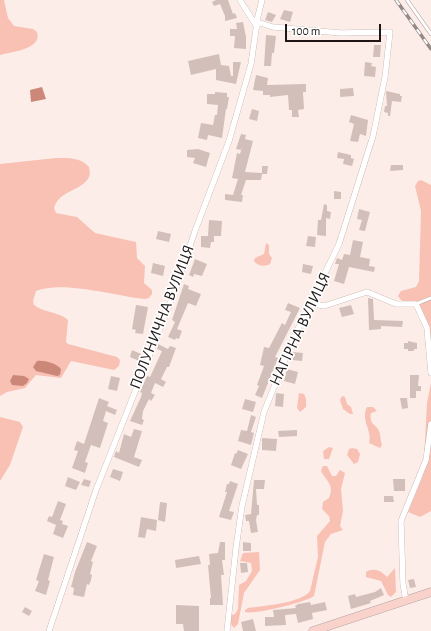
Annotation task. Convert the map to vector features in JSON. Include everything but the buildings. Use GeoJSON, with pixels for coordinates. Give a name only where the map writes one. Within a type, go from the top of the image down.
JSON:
{"type":"FeatureCollection","features":[{"type":"Feature","properties":{"kind":"street"},"geometry":{"type":"LineString","coordinates":[[240,0],[257,24]]}},
{"type":"Feature","properties":{"kind":"street","name":"ПОЛУНИЧНА ВУЛИЦЯ"},"geometry":{"type":"LineString","coordinates":[[49,631],[96,490],[175,291],[195,231],[229,141],[251,64],[262,0]]}},
{"type":"Feature","properties":{"kind":"street","name":"НАГІРНА ВУЛИЦЯ"},"geometry":{"type":"LineString","coordinates":[[227,631],[236,548],[250,469],[269,397],[310,302],[339,244],[369,150],[380,105],[390,32],[341,33],[273,27],[257,24]]}},
{"type":"Feature","properties":{"kind":"street"},"geometry":{"type":"LineString","coordinates":[[310,302],[324,306],[367,292],[396,304],[416,304],[427,328],[431,373]]}},
{"type":"Feature","properties":{"kind":"street"},"geometry":{"type":"LineString","coordinates":[[406,601],[403,584],[401,520],[426,460],[431,424]]}},
{"type":"Feature","properties":{"kind":"street"},"geometry":{"type":"LineString","coordinates":[[313,631],[431,592]]}},
{"type":"Feature","properties":{"kind":"lane"},"geometry":{"type":"LineString","coordinates":[[407,0],[431,34]]}},
{"type":"Feature","properties":{"kind":"lane"},"geometry":{"type":"LineString","coordinates":[[416,304],[431,298]]}},
{"type":"Feature","properties":{"kind":"shaded area"},"geometry":{"type":"Polygon","coordinates":[[[0,0],[4,0],[8,18],[14,26],[33,29],[37,32],[38,38],[31,46],[25,49],[0,55],[0,0]]]}},
{"type":"Feature","properties":{"kind":"shaded area"},"geometry":{"type":"Polygon","coordinates":[[[42,87],[46,99],[31,102],[30,90],[42,87]]]}},
{"type":"Feature","properties":{"kind":"shaded area"},"geometry":{"type":"Polygon","coordinates":[[[56,158],[82,161],[89,167],[90,174],[83,184],[61,197],[54,208],[56,213],[77,217],[95,233],[136,242],[137,258],[145,266],[144,283],[152,290],[152,294],[149,298],[145,299],[74,288],[47,288],[36,291],[33,301],[34,305],[38,308],[60,315],[68,320],[66,342],[68,344],[117,357],[120,360],[119,366],[114,370],[71,361],[61,378],[36,375],[25,388],[7,392],[0,396],[0,164],[56,158]]]}},
{"type":"Feature","properties":{"kind":"shaded area"},"geometry":{"type":"Polygon","coordinates":[[[421,180],[431,185],[431,361],[420,307],[401,300],[398,296],[401,291],[416,287],[419,281],[421,211],[415,186],[418,181],[421,180]]]}},
{"type":"Feature","properties":{"kind":"shaded area"},"geometry":{"type":"Polygon","coordinates":[[[266,243],[269,245],[269,254],[272,258],[270,264],[261,266],[254,261],[255,258],[264,254],[266,243]]]}},
{"type":"Feature","properties":{"kind":"shaded area"},"geometry":{"type":"Polygon","coordinates":[[[37,361],[56,365],[61,369],[60,375],[57,376],[36,371],[33,367],[37,361]]]}},
{"type":"Feature","properties":{"kind":"shaded area"},"geometry":{"type":"Polygon","coordinates":[[[13,375],[24,376],[29,379],[23,386],[12,385],[10,381],[13,375]]]}},
{"type":"Feature","properties":{"kind":"shaded area"},"geometry":{"type":"Polygon","coordinates":[[[431,383],[431,511],[420,517],[408,512],[423,476],[427,403],[431,383]]]}},
{"type":"Feature","properties":{"kind":"shaded area"},"geometry":{"type":"Polygon","coordinates":[[[299,393],[304,394],[306,399],[306,407],[300,412],[297,408],[299,393]]]}},
{"type":"Feature","properties":{"kind":"shaded area"},"geometry":{"type":"Polygon","coordinates":[[[342,396],[345,397],[353,414],[350,414],[343,409],[340,400],[342,396]]]}},
{"type":"Feature","properties":{"kind":"shaded area"},"geometry":{"type":"Polygon","coordinates":[[[367,407],[373,407],[377,411],[371,413],[371,420],[378,428],[380,433],[382,445],[380,448],[369,443],[370,439],[365,416],[367,407]]]}},
{"type":"Feature","properties":{"kind":"shaded area"},"geometry":{"type":"Polygon","coordinates":[[[0,417],[20,422],[23,427],[10,465],[0,481],[0,417]]]}},
{"type":"Feature","properties":{"kind":"shaded area"},"geometry":{"type":"Polygon","coordinates":[[[329,447],[333,448],[329,459],[324,459],[323,451],[329,447]]]}},
{"type":"Feature","properties":{"kind":"shaded area"},"geometry":{"type":"Polygon","coordinates":[[[349,449],[357,449],[360,454],[358,462],[354,464],[347,455],[349,449]]]}},
{"type":"Feature","properties":{"kind":"shaded area"},"geometry":{"type":"Polygon","coordinates":[[[323,466],[327,466],[332,476],[336,476],[340,470],[345,473],[341,489],[343,511],[340,526],[343,530],[331,534],[325,542],[314,596],[309,599],[280,607],[258,612],[245,612],[248,608],[291,601],[306,595],[310,591],[318,557],[317,536],[330,521],[329,516],[322,509],[323,502],[329,498],[331,494],[329,483],[321,471],[323,466]]]}},
{"type":"Feature","properties":{"kind":"shaded area"},"geometry":{"type":"Polygon","coordinates":[[[259,552],[260,570],[244,593],[238,624],[234,628],[230,623],[231,615],[235,614],[238,609],[239,585],[246,581],[252,571],[251,563],[240,561],[243,553],[259,552]]]}},
{"type":"Feature","properties":{"kind":"shaded area"},"geometry":{"type":"Polygon","coordinates":[[[395,568],[396,592],[391,597],[388,595],[381,581],[366,577],[366,572],[375,570],[380,571],[387,577],[395,568]]]}},
{"type":"Feature","properties":{"kind":"railway"},"geometry":{"type":"LineString","coordinates":[[396,0],[431,49]]}}]}
